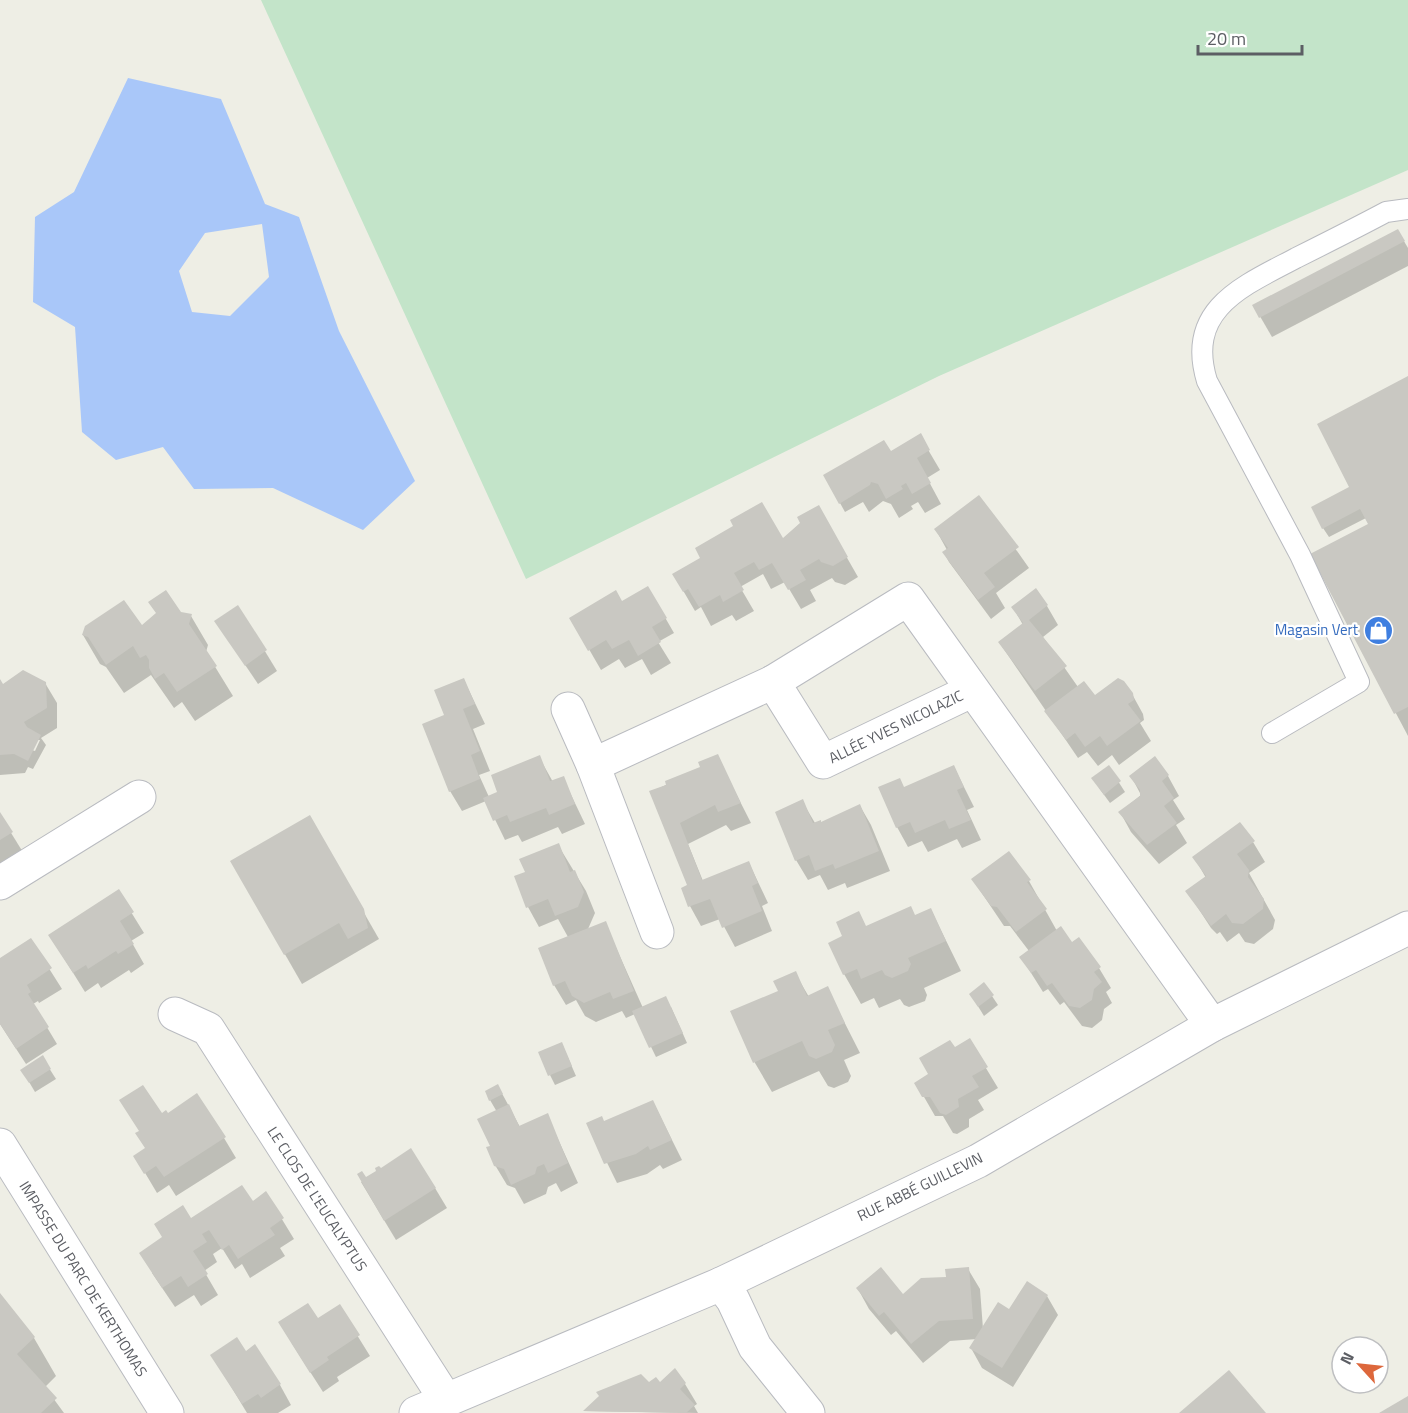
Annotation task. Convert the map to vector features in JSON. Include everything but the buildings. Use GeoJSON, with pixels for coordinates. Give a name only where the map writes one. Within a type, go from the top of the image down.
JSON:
{"type":"FeatureCollection","features":[{"type":"Feature","properties":{"kind":"street","name":"ALLÉE YVES NICOLAZIC"},"geometry":{"type":"LineString","coordinates":[[973,690],[823,762],[772,682],[908,599],[973,690],[1212,1025]]}},
{"type":"Feature","properties":{"kind":"street"},"geometry":{"type":"LineString","coordinates":[[593,765],[772,682]]}},
{"type":"Feature","properties":{"kind":"street"},"geometry":{"type":"LineString","coordinates":[[568,709],[593,765],[657,932]]}},
{"type":"Feature","properties":{"kind":"street"},"geometry":{"type":"LineString","coordinates":[[0,883],[139,797]]}},
{"type":"Feature","properties":{"kind":"street","name":"RUE ABBÉ GUILLEVIN"},"geometry":{"type":"LineString","coordinates":[[416,1413],[721,1284],[978,1161],[1212,1025],[1408,928]]}},
{"type":"Feature","properties":{"kind":"street","name":"LE CLOS DE L'EUCALYPTUS"},"geometry":{"type":"LineString","coordinates":[[176,1014],[208,1029],[446,1400]]}},
{"type":"Feature","properties":{"kind":"street","name":"IMPASSE DU PARC DE KERTHOMAS"},"geometry":{"type":"LineString","coordinates":[[0,1145],[167,1413]]}},
{"type":"Feature","properties":{"kind":"street"},"geometry":{"type":"LineString","coordinates":[[721,1284],[733,1300],[754,1347],[808,1413]]}},
{"type":"Feature","properties":{"kind":"lane"},"geometry":{"type":"LineString","coordinates":[[1272,733],[1359,682],[1300,555],[1207,381],[1201,360],[1202,343],[1209,321],[1236,289],[1386,212],[1408,209]]}},
{"type":"Feature","properties":{"kind":"green space"},"geometry":{"type":"Polygon","coordinates":[[[261,0],[1408,0],[1408,170],[939,376],[526,579],[261,0]]]}},
{"type":"Feature","properties":{"kind":"water"},"geometry":{"type":"Polygon","coordinates":[[[128,78],[221,99],[265,204],[299,217],[339,331],[415,481],[363,530],[273,488],[194,489],[163,447],[116,460],[82,432],[75,327],[33,302],[35,217],[74,192],[128,78]],[[262,224],[205,233],[179,271],[192,312],[230,316],[269,277],[262,224]]]}},
{"type":"Feature","properties":{"kind":"place","name":"Magasin Vert"},"geometry":{"type":"Point","coordinates":[1379,630]}}]}
